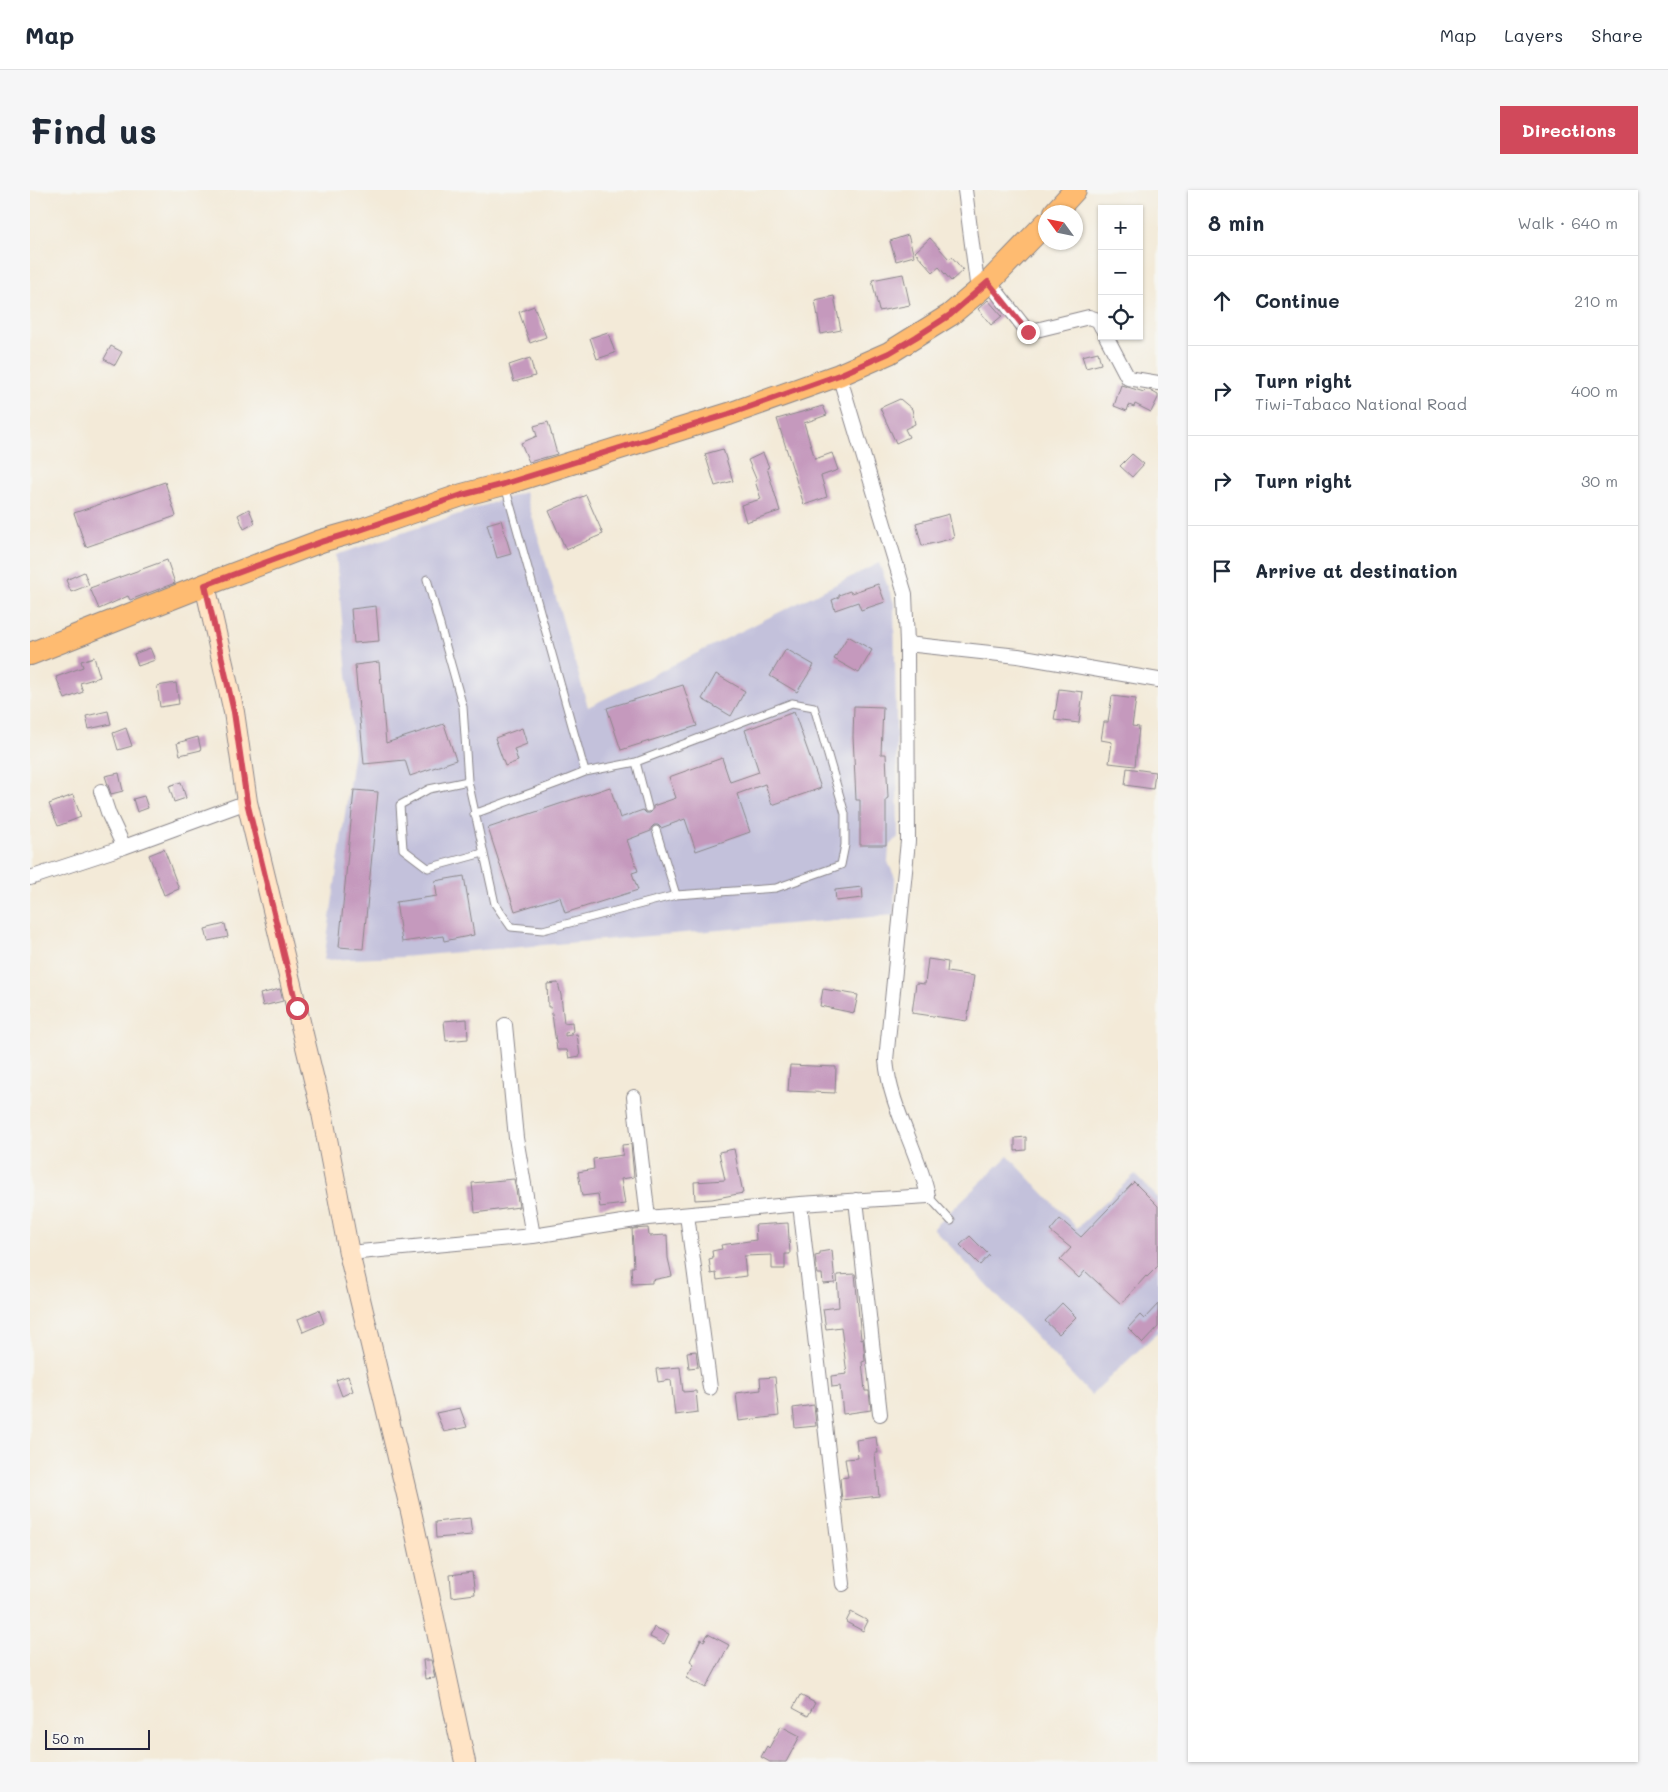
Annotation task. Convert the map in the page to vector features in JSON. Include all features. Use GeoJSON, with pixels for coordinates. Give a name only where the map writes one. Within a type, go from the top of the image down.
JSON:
{"type":"FeatureCollection","features":[{"type":"Feature","properties":{"kind":"main road"},"geometry":{"type":"LineString","coordinates":[[1061,205],[1075,190]]}},
{"type":"Feature","properties":{"kind":"main road"},"geometry":{"type":"LineString","coordinates":[[30,654],[205,585],[321,542],[462,495],[504,484],[729,414],[839,375],[889,353],[950,315],[983,287],[1038,231]]}},
{"type":"Feature","properties":{"kind":"main road"},"geometry":{"type":"LineString","coordinates":[[205,585],[234,712],[247,802],[322,1113],[349,1253],[362,1299],[412,1516],[465,1762]]}},
{"type":"Feature","properties":{"kind":"street"},"geometry":{"type":"LineString","coordinates":[[965,190],[983,287],[1028,332],[1089,317],[1098,320]]}},
{"type":"Feature","properties":{"kind":"street"},"geometry":{"type":"LineString","coordinates":[[1108,340],[1128,378],[1158,383]]}},
{"type":"Feature","properties":{"kind":"street"},"geometry":{"type":"LineString","coordinates":[[349,1253],[533,1236],[648,1218],[687,1214],[800,1204],[928,1196],[924,1177],[888,1080],[886,1060],[908,841],[907,644],[904,594],[839,375]]}},
{"type":"Feature","properties":{"kind":"street"},"geometry":{"type":"LineString","coordinates":[[907,644],[1018,656],[1158,680]]}},
{"type":"Feature","properties":{"kind":"street"},"geometry":{"type":"LineString","coordinates":[[101,791],[109,816],[124,848]]}},
{"type":"Feature","properties":{"kind":"street"},"geometry":{"type":"LineString","coordinates":[[30,878],[124,848],[247,802]]}},
{"type":"Feature","properties":{"kind":"street"},"geometry":{"type":"LineString","coordinates":[[505,1025],[516,1138],[533,1236]]}},
{"type":"Feature","properties":{"kind":"street"},"geometry":{"type":"LineString","coordinates":[[634,1097],[648,1218]]}},
{"type":"Feature","properties":{"kind":"street"},"geometry":{"type":"LineString","coordinates":[[856,1200],[880,1414]]}},
{"type":"Feature","properties":{"kind":"street"},"geometry":{"type":"LineString","coordinates":[[800,1204],[843,1584]]}},
{"type":"Feature","properties":{"kind":"street"},"geometry":{"type":"LineString","coordinates":[[687,1214],[710,1388]]}},
{"type":"Feature","properties":{"kind":"lane"},"geometry":{"type":"LineString","coordinates":[[504,484],[585,772]]}},
{"type":"Feature","properties":{"kind":"lane"},"geometry":{"type":"LineString","coordinates":[[427,579],[463,707],[468,781],[474,814],[494,904],[511,927],[543,930],[676,895],[776,888],[841,865],[845,845],[845,814],[814,707],[792,703],[636,762],[585,772],[474,814]]}},
{"type":"Feature","properties":{"kind":"lane"},"geometry":{"type":"LineString","coordinates":[[636,762],[648,808]]}},
{"type":"Feature","properties":{"kind":"lane"},"geometry":{"type":"LineString","coordinates":[[468,781],[430,789],[400,805],[403,849],[428,868],[483,853]]}},
{"type":"Feature","properties":{"kind":"lane"},"geometry":{"type":"LineString","coordinates":[[656,830],[676,895]]}},
{"type":"Feature","properties":{"kind":"lane"},"geometry":{"type":"LineString","coordinates":[[928,1196],[951,1221]]}},
{"type":"Feature","properties":{"kind":"shaded area"},"geometry":{"type":"Polygon","coordinates":[[[525,492],[588,707],[879,563],[894,603],[898,837],[889,847],[888,862],[895,878],[894,915],[402,957],[324,960],[354,751],[336,555],[525,492]]]}},
{"type":"Feature","properties":{"kind":"shaded area"},"geometry":{"type":"Polygon","coordinates":[[[1008,1156],[1077,1228],[1135,1174],[1158,1198],[1158,1332],[1091,1395],[933,1228],[1008,1156]]]}},
{"type":"Feature","properties":{"kind":"building"},"geometry":{"type":"Polygon","coordinates":[[[908,235],[914,256],[896,261],[890,241],[908,235]]]}},
{"type":"Feature","properties":{"kind":"building"},"geometry":{"type":"Polygon","coordinates":[[[930,238],[949,259],[952,257],[963,270],[951,281],[939,267],[933,272],[915,252],[930,238]]]}},
{"type":"Feature","properties":{"kind":"building"},"geometry":{"type":"Polygon","coordinates":[[[903,274],[910,305],[879,311],[872,280],[903,274]]]}},
{"type":"Feature","properties":{"kind":"building"},"geometry":{"type":"Polygon","coordinates":[[[834,296],[841,330],[821,334],[815,300],[834,296]]]}},
{"type":"Feature","properties":{"kind":"building"},"geometry":{"type":"Polygon","coordinates":[[[988,300],[1002,316],[991,325],[978,309],[988,300]]]}},
{"type":"Feature","properties":{"kind":"building"},"geometry":{"type":"Polygon","coordinates":[[[534,306],[546,337],[530,343],[519,312],[534,306]]]}},
{"type":"Feature","properties":{"kind":"building"},"geometry":{"type":"Polygon","coordinates":[[[608,332],[615,353],[597,359],[590,338],[608,332]]]}},
{"type":"Feature","properties":{"kind":"building"},"geometry":{"type":"Polygon","coordinates":[[[111,346],[122,352],[115,365],[104,359],[111,346]]]}},
{"type":"Feature","properties":{"kind":"building"},"geometry":{"type":"Polygon","coordinates":[[[1098,352],[1101,364],[1086,368],[1082,356],[1098,352]]]}},
{"type":"Feature","properties":{"kind":"building"},"geometry":{"type":"Polygon","coordinates":[[[530,358],[535,376],[514,382],[509,365],[530,358]]]}},
{"type":"Feature","properties":{"kind":"building"},"geometry":{"type":"Polygon","coordinates":[[[1121,385],[1144,392],[1149,390],[1158,395],[1151,412],[1135,404],[1134,407],[1129,405],[1127,411],[1114,406],[1121,385]]]}},
{"type":"Feature","properties":{"kind":"building"},"geometry":{"type":"Polygon","coordinates":[[[900,399],[912,409],[915,424],[905,429],[909,437],[896,443],[880,408],[900,399]]]}},
{"type":"Feature","properties":{"kind":"building"},"geometry":{"type":"Polygon","coordinates":[[[823,406],[827,415],[804,423],[815,459],[832,453],[838,470],[821,476],[827,497],[804,505],[777,419],[823,406]]]}},
{"type":"Feature","properties":{"kind":"building"},"geometry":{"type":"Polygon","coordinates":[[[548,422],[557,454],[529,462],[521,443],[537,436],[534,426],[548,422]]]}},
{"type":"Feature","properties":{"kind":"building"},"geometry":{"type":"Polygon","coordinates":[[[723,449],[733,481],[715,486],[705,454],[723,449]]]}},
{"type":"Feature","properties":{"kind":"building"},"geometry":{"type":"Polygon","coordinates":[[[763,453],[769,467],[767,468],[780,511],[746,522],[741,505],[761,499],[755,481],[757,481],[748,460],[763,453]]]}},
{"type":"Feature","properties":{"kind":"building"},"geometry":{"type":"Polygon","coordinates":[[[1132,454],[1144,464],[1132,477],[1120,466],[1132,454]]]}},
{"type":"Feature","properties":{"kind":"building"},"geometry":{"type":"Polygon","coordinates":[[[165,482],[176,516],[86,547],[74,513],[165,482]]]}},
{"type":"Feature","properties":{"kind":"building"},"geometry":{"type":"Polygon","coordinates":[[[586,495],[603,534],[566,550],[549,511],[586,495]]]}},
{"type":"Feature","properties":{"kind":"building"},"geometry":{"type":"Polygon","coordinates":[[[249,509],[255,523],[244,529],[238,515],[249,509]]]}},
{"type":"Feature","properties":{"kind":"building"},"geometry":{"type":"Polygon","coordinates":[[[949,514],[954,538],[922,546],[916,523],[949,514]]]}},
{"type":"Feature","properties":{"kind":"building"},"geometry":{"type":"Polygon","coordinates":[[[501,520],[511,554],[497,558],[487,524],[501,520]]]}},
{"type":"Feature","properties":{"kind":"building"},"geometry":{"type":"Polygon","coordinates":[[[167,560],[175,583],[130,600],[128,596],[99,609],[90,588],[167,560]]]}},
{"type":"Feature","properties":{"kind":"building"},"geometry":{"type":"Polygon","coordinates":[[[84,572],[89,585],[71,592],[66,580],[84,572]]]}},
{"type":"Feature","properties":{"kind":"building"},"geometry":{"type":"Polygon","coordinates":[[[878,584],[885,602],[861,610],[858,602],[835,610],[832,600],[839,597],[839,595],[878,584]]]}},
{"type":"Feature","properties":{"kind":"building"},"geometry":{"type":"Polygon","coordinates":[[[376,606],[379,641],[354,643],[351,609],[376,606]]]}},
{"type":"Feature","properties":{"kind":"building"},"geometry":{"type":"Polygon","coordinates":[[[848,636],[872,650],[859,673],[834,659],[848,636]]]}},
{"type":"Feature","properties":{"kind":"building"},"geometry":{"type":"Polygon","coordinates":[[[150,648],[155,660],[138,666],[134,654],[150,648]]]}},
{"type":"Feature","properties":{"kind":"building"},"geometry":{"type":"Polygon","coordinates":[[[786,649],[814,665],[797,692],[770,676],[786,649]]]}},
{"type":"Feature","properties":{"kind":"building"},"geometry":{"type":"Polygon","coordinates":[[[94,657],[100,677],[80,683],[83,692],[65,699],[56,677],[83,667],[81,661],[94,657]]]}},
{"type":"Feature","properties":{"kind":"building"},"geometry":{"type":"Polygon","coordinates":[[[379,662],[386,743],[444,724],[456,760],[410,776],[405,760],[364,764],[355,665],[379,662]]]}},
{"type":"Feature","properties":{"kind":"building"},"geometry":{"type":"Polygon","coordinates":[[[716,674],[745,691],[731,716],[702,699],[716,674]]]}},
{"type":"Feature","properties":{"kind":"building"},"geometry":{"type":"Polygon","coordinates":[[[176,683],[179,704],[160,707],[157,686],[176,683]]]}},
{"type":"Feature","properties":{"kind":"building"},"geometry":{"type":"Polygon","coordinates":[[[683,685],[697,726],[621,750],[607,708],[683,685]]]}},
{"type":"Feature","properties":{"kind":"building"},"geometry":{"type":"Polygon","coordinates":[[[1059,689],[1083,692],[1079,723],[1054,720],[1059,689]]]}},
{"type":"Feature","properties":{"kind":"building"},"geometry":{"type":"Polygon","coordinates":[[[1112,696],[1136,699],[1132,726],[1139,727],[1135,766],[1109,763],[1112,742],[1101,740],[1104,722],[1108,722],[1112,696]]]}},
{"type":"Feature","properties":{"kind":"building"},"geometry":{"type":"Polygon","coordinates":[[[854,706],[883,707],[881,754],[886,754],[888,798],[886,799],[886,845],[860,845],[860,800],[856,800],[853,736],[854,706]]]}},
{"type":"Feature","properties":{"kind":"building"},"geometry":{"type":"Polygon","coordinates":[[[108,711],[111,724],[89,729],[86,716],[108,711]]]}},
{"type":"Feature","properties":{"kind":"building"},"geometry":{"type":"Polygon","coordinates":[[[794,712],[821,788],[772,805],[765,784],[737,794],[750,832],[696,851],[685,819],[661,828],[658,825],[654,825],[651,831],[627,840],[638,871],[632,873],[638,890],[565,913],[560,897],[515,911],[488,828],[610,787],[620,818],[643,810],[646,813],[650,813],[653,810],[653,806],[676,798],[669,777],[722,758],[730,782],[759,772],[745,730],[794,712]]]}},
{"type":"Feature","properties":{"kind":"building"},"geometry":{"type":"Polygon","coordinates":[[[126,728],[132,746],[118,750],[113,733],[126,728]]]}},
{"type":"Feature","properties":{"kind":"building"},"geometry":{"type":"Polygon","coordinates":[[[522,728],[527,744],[514,749],[518,761],[505,766],[495,738],[522,728]]]}},
{"type":"Feature","properties":{"kind":"building"},"geometry":{"type":"Polygon","coordinates":[[[198,737],[201,750],[180,755],[177,743],[198,737]]]}},
{"type":"Feature","properties":{"kind":"building"},"geometry":{"type":"Polygon","coordinates":[[[1127,768],[1155,772],[1153,789],[1125,785],[1127,768]]]}},
{"type":"Feature","properties":{"kind":"building"},"geometry":{"type":"Polygon","coordinates":[[[119,773],[123,791],[111,794],[105,776],[119,773]]]}},
{"type":"Feature","properties":{"kind":"building"},"geometry":{"type":"Polygon","coordinates":[[[181,782],[186,798],[174,802],[169,786],[181,782]]]}},
{"type":"Feature","properties":{"kind":"building"},"geometry":{"type":"Polygon","coordinates":[[[354,790],[378,792],[363,949],[339,947],[354,790]]]}},
{"type":"Feature","properties":{"kind":"building"},"geometry":{"type":"Polygon","coordinates":[[[73,795],[81,817],[58,826],[49,804],[73,795]]]}},
{"type":"Feature","properties":{"kind":"building"},"geometry":{"type":"Polygon","coordinates":[[[144,796],[148,808],[137,812],[133,799],[144,796]]]}},
{"type":"Feature","properties":{"kind":"building"},"geometry":{"type":"Polygon","coordinates":[[[164,849],[179,889],[164,895],[149,855],[164,849]]]}},
{"type":"Feature","properties":{"kind":"building"},"geometry":{"type":"Polygon","coordinates":[[[464,876],[474,935],[444,941],[443,936],[402,942],[396,902],[437,896],[435,881],[464,876]]]}},
{"type":"Feature","properties":{"kind":"building"},"geometry":{"type":"Polygon","coordinates":[[[862,887],[863,898],[836,901],[835,890],[862,887]]]}},
{"type":"Feature","properties":{"kind":"building"},"geometry":{"type":"Polygon","coordinates":[[[225,924],[228,937],[208,941],[205,929],[225,924]]]}},
{"type":"Feature","properties":{"kind":"building"},"geometry":{"type":"Polygon","coordinates":[[[928,959],[948,962],[947,972],[974,976],[967,1021],[912,1013],[916,983],[925,984],[928,959]]]}},
{"type":"Feature","properties":{"kind":"building"},"geometry":{"type":"Polygon","coordinates":[[[558,983],[564,1023],[572,1022],[573,1032],[565,1033],[565,1036],[577,1034],[580,1056],[569,1058],[567,1050],[557,1050],[551,1007],[548,1007],[547,984],[558,983]]]}},
{"type":"Feature","properties":{"kind":"building"},"geometry":{"type":"Polygon","coordinates":[[[280,989],[283,1001],[263,1006],[260,994],[280,989]]]}},
{"type":"Feature","properties":{"kind":"building"},"geometry":{"type":"Polygon","coordinates":[[[823,989],[858,995],[854,1013],[820,1006],[823,989]]]}},
{"type":"Feature","properties":{"kind":"building"},"geometry":{"type":"Polygon","coordinates":[[[467,1019],[468,1039],[446,1041],[444,1021],[467,1019]]]}},
{"type":"Feature","properties":{"kind":"building"},"geometry":{"type":"Polygon","coordinates":[[[790,1065],[836,1067],[835,1093],[788,1091],[790,1065]]]}},
{"type":"Feature","properties":{"kind":"building"},"geometry":{"type":"Polygon","coordinates":[[[1026,1137],[1026,1150],[1015,1151],[1015,1138],[1026,1137]]]}},
{"type":"Feature","properties":{"kind":"building"},"geometry":{"type":"Polygon","coordinates":[[[631,1144],[634,1177],[621,1179],[625,1204],[600,1207],[598,1194],[582,1196],[578,1172],[594,1169],[593,1159],[623,1155],[622,1145],[631,1144]]]}},
{"type":"Feature","properties":{"kind":"building"},"geometry":{"type":"Polygon","coordinates":[[[734,1149],[743,1193],[695,1200],[694,1182],[725,1180],[719,1152],[734,1149]]]}},
{"type":"Feature","properties":{"kind":"building"},"geometry":{"type":"Polygon","coordinates":[[[514,1179],[519,1207],[475,1213],[472,1183],[514,1179]]]}},
{"type":"Feature","properties":{"kind":"building"},"geometry":{"type":"Polygon","coordinates":[[[1134,1182],[1158,1206],[1158,1266],[1146,1276],[1121,1304],[1085,1271],[1079,1278],[1060,1260],[1071,1248],[1050,1231],[1060,1219],[1081,1237],[1134,1182]]]}},
{"type":"Feature","properties":{"kind":"building"},"geometry":{"type":"Polygon","coordinates":[[[788,1223],[790,1254],[785,1254],[785,1269],[772,1269],[772,1255],[744,1256],[746,1276],[717,1280],[716,1273],[711,1274],[709,1259],[713,1258],[712,1251],[722,1249],[721,1245],[756,1240],[755,1225],[788,1223]]]}},
{"type":"Feature","properties":{"kind":"building"},"geometry":{"type":"Polygon","coordinates":[[[648,1228],[649,1236],[667,1235],[668,1258],[672,1276],[652,1280],[652,1283],[632,1284],[631,1267],[634,1267],[632,1229],[648,1228]]]}},
{"type":"Feature","properties":{"kind":"building"},"geometry":{"type":"Polygon","coordinates":[[[970,1236],[989,1255],[980,1265],[960,1245],[970,1236]]]}},
{"type":"Feature","properties":{"kind":"building"},"geometry":{"type":"Polygon","coordinates":[[[832,1250],[835,1283],[823,1284],[822,1274],[817,1274],[815,1256],[820,1255],[820,1252],[832,1250]]]}},
{"type":"Feature","properties":{"kind":"building"},"geometry":{"type":"Polygon","coordinates":[[[855,1274],[865,1361],[862,1362],[865,1391],[869,1391],[871,1410],[843,1414],[840,1386],[832,1387],[831,1376],[847,1374],[841,1327],[826,1329],[823,1309],[839,1307],[837,1275],[855,1274]]]}},
{"type":"Feature","properties":{"kind":"building"},"geometry":{"type":"Polygon","coordinates":[[[1062,1303],[1076,1317],[1059,1334],[1045,1321],[1062,1303]]]}},
{"type":"Feature","properties":{"kind":"building"},"geometry":{"type":"Polygon","coordinates":[[[1158,1304],[1158,1327],[1143,1343],[1128,1328],[1140,1315],[1144,1319],[1158,1304]]]}},
{"type":"Feature","properties":{"kind":"building"},"geometry":{"type":"Polygon","coordinates":[[[319,1310],[324,1323],[303,1332],[298,1319],[319,1310]]]}},
{"type":"Feature","properties":{"kind":"building"},"geometry":{"type":"Polygon","coordinates":[[[696,1351],[698,1367],[689,1368],[687,1352],[696,1351]]]}},
{"type":"Feature","properties":{"kind":"building"},"geometry":{"type":"Polygon","coordinates":[[[680,1367],[683,1392],[696,1391],[698,1412],[675,1415],[671,1380],[658,1382],[656,1369],[680,1367]]]}},
{"type":"Feature","properties":{"kind":"building"},"geometry":{"type":"Polygon","coordinates":[[[348,1376],[353,1391],[342,1396],[336,1380],[348,1376]]]}},
{"type":"Feature","properties":{"kind":"building"},"geometry":{"type":"Polygon","coordinates":[[[775,1377],[779,1416],[739,1421],[736,1393],[761,1390],[760,1378],[775,1377]]]}},
{"type":"Feature","properties":{"kind":"building"},"geometry":{"type":"Polygon","coordinates":[[[814,1405],[816,1426],[795,1428],[793,1408],[814,1405]]]}},
{"type":"Feature","properties":{"kind":"building"},"geometry":{"type":"Polygon","coordinates":[[[460,1408],[467,1427],[444,1432],[436,1413],[460,1408]]]}},
{"type":"Feature","properties":{"kind":"building"},"geometry":{"type":"Polygon","coordinates":[[[876,1437],[878,1453],[875,1453],[879,1496],[842,1500],[840,1478],[848,1477],[845,1459],[858,1458],[856,1440],[876,1437]]]}},
{"type":"Feature","properties":{"kind":"building"},"geometry":{"type":"Polygon","coordinates":[[[470,1518],[472,1535],[436,1538],[435,1522],[470,1518]]]}},
{"type":"Feature","properties":{"kind":"building"},"geometry":{"type":"Polygon","coordinates":[[[472,1572],[475,1594],[452,1597],[450,1575],[472,1572]]]}},
{"type":"Feature","properties":{"kind":"building"},"geometry":{"type":"Polygon","coordinates":[[[851,1612],[868,1621],[863,1631],[846,1622],[851,1612]]]}},
{"type":"Feature","properties":{"kind":"building"},"geometry":{"type":"Polygon","coordinates":[[[654,1627],[669,1634],[664,1644],[650,1637],[654,1627]]]}},
{"type":"Feature","properties":{"kind":"building"},"geometry":{"type":"Polygon","coordinates":[[[708,1634],[729,1645],[706,1688],[686,1678],[694,1664],[690,1661],[701,1639],[704,1641],[708,1634]]]}},
{"type":"Feature","properties":{"kind":"building"},"geometry":{"type":"Polygon","coordinates":[[[423,1660],[431,1660],[435,1678],[425,1679],[423,1660]]]}},
{"type":"Feature","properties":{"kind":"building"},"geometry":{"type":"Polygon","coordinates":[[[800,1695],[815,1703],[808,1716],[793,1708],[800,1695]]]}},
{"type":"Feature","properties":{"kind":"building"},"geometry":{"type":"Polygon","coordinates":[[[781,1726],[800,1736],[786,1762],[770,1762],[761,1757],[767,1746],[769,1748],[781,1726]]]}},
{"type":"Feature","properties":{"kind":"route"},"geometry":{"type":"LineString","coordinates":[[297,1008],[247,802],[234,712],[205,585],[321,542],[462,495],[504,484],[729,414],[839,375],[889,353],[916,337],[950,315],[988,282],[1028,332]]}}]}
